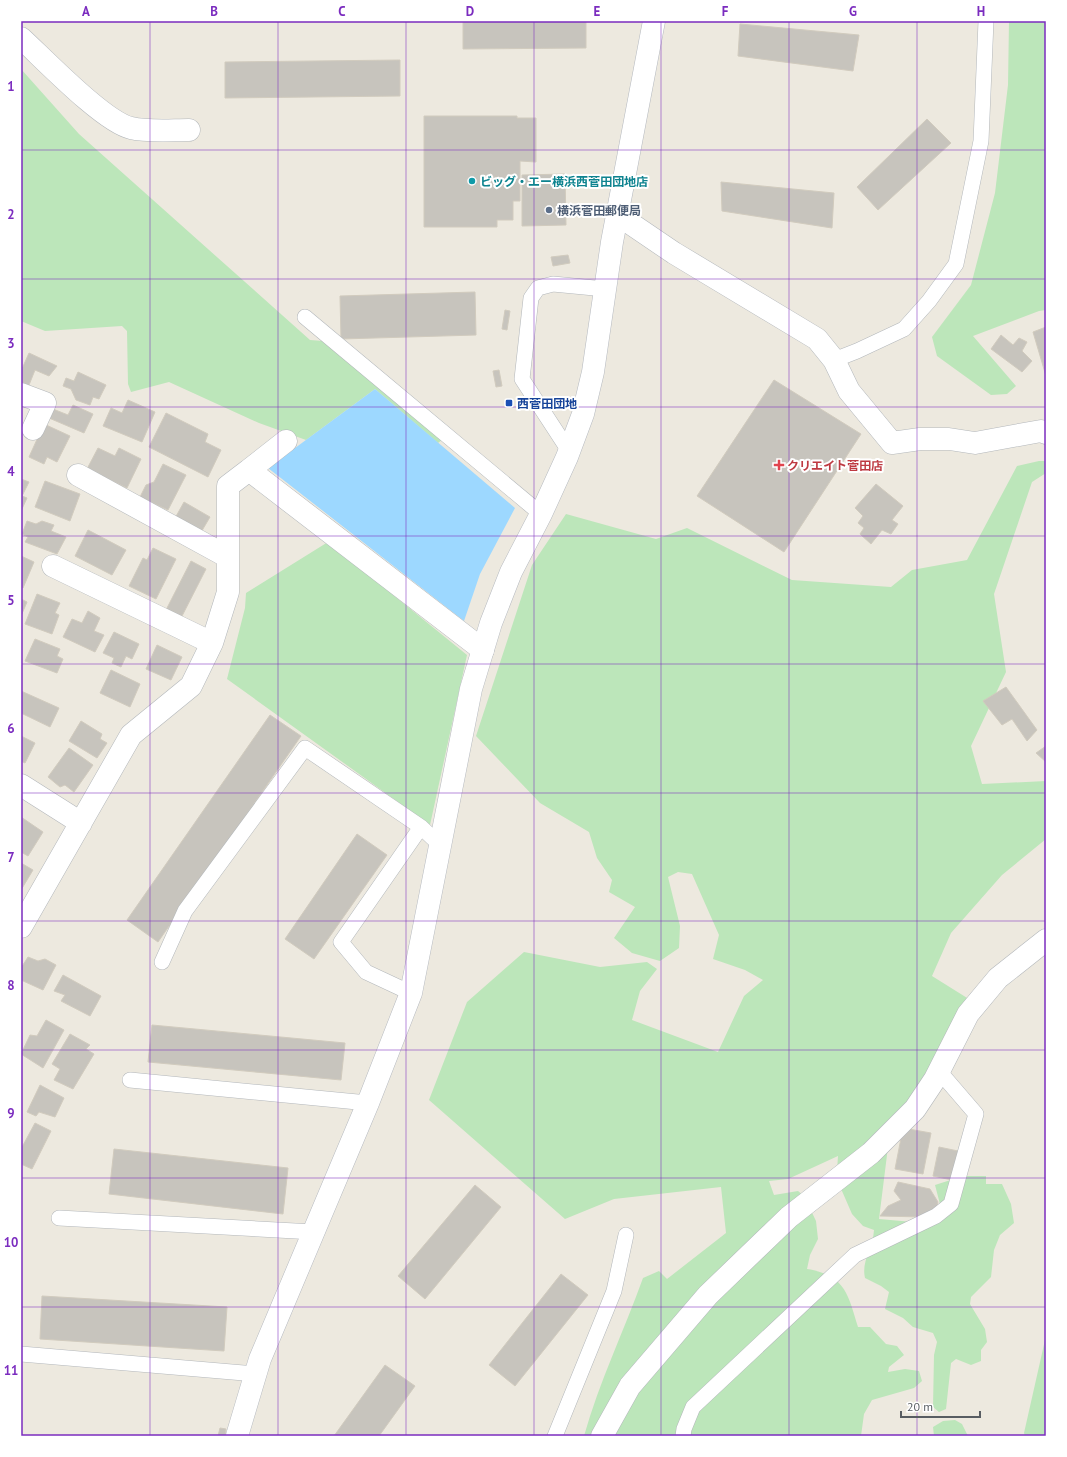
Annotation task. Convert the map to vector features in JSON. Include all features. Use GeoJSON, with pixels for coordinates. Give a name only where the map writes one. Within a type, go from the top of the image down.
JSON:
{"type":"FeatureCollection","features":[{"type":"Feature","properties":{"kind":"street"},"geometry":{"type":"LineString","coordinates":[[237,1436],[260,1359],[368,1103],[411,993],[439,844],[471,689],[491,623],[511,572],[541,514],[569,451],[583,414],[593,372],[612,242],[654,21]]}},
{"type":"Feature","properties":{"kind":"street"},"geometry":{"type":"LineString","coordinates":[[21,38],[81,94],[120,125],[132,129],[189,130]]}},
{"type":"Feature","properties":{"kind":"street"},"geometry":{"type":"LineString","coordinates":[[618,215],[674,253],[817,339],[834,360],[849,391],[892,443],[920,439],[948,438],[975,443],[1041,430],[1046,433]]}},
{"type":"Feature","properties":{"kind":"street"},"geometry":{"type":"LineString","coordinates":[[21,394],[45,403],[33,429]]}},
{"type":"Feature","properties":{"kind":"street"},"geometry":{"type":"LineString","coordinates":[[21,926],[131,736],[191,686],[212,643],[228,592],[228,486],[286,441]]}},
{"type":"Feature","properties":{"kind":"street"},"geometry":{"type":"LineString","coordinates":[[249,470],[483,650]]}},
{"type":"Feature","properties":{"kind":"street"},"geometry":{"type":"LineString","coordinates":[[78,476],[228,557]]}},
{"type":"Feature","properties":{"kind":"street"},"geometry":{"type":"LineString","coordinates":[[53,566],[212,643]]}},
{"type":"Feature","properties":{"kind":"street"},"geometry":{"type":"LineString","coordinates":[[21,785],[81,823]]}},
{"type":"Feature","properties":{"kind":"street"},"geometry":{"type":"LineString","coordinates":[[602,1436],[630,1386],[708,1296],[789,1217],[871,1153],[915,1109],[939,1071],[968,1014],[998,978],[1046,940]]}},
{"type":"Feature","properties":{"kind":"lane"},"geometry":{"type":"LineString","coordinates":[[834,360],[904,329],[930,301],[956,264],[981,141],[986,21]]}},
{"type":"Feature","properties":{"kind":"lane"},"geometry":{"type":"LineString","coordinates":[[569,451],[522,378],[531,298],[538,288],[553,284],[605,288]]}},
{"type":"Feature","properties":{"kind":"lane"},"geometry":{"type":"LineString","coordinates":[[305,317],[541,514]]}},
{"type":"Feature","properties":{"kind":"lane"},"geometry":{"type":"LineString","coordinates":[[162,962],[185,911],[305,748],[421,827],[439,844]]}},
{"type":"Feature","properties":{"kind":"lane"},"geometry":{"type":"LineString","coordinates":[[411,993],[366,972],[341,942],[421,827]]}},
{"type":"Feature","properties":{"kind":"lane"},"geometry":{"type":"LineString","coordinates":[[683,1436],[684,1429],[694,1407],[855,1255],[936,1216],[951,1204],[976,1114],[939,1071]]}},
{"type":"Feature","properties":{"kind":"lane"},"geometry":{"type":"LineString","coordinates":[[130,1080],[368,1103]]}},
{"type":"Feature","properties":{"kind":"lane"},"geometry":{"type":"LineString","coordinates":[[59,1218],[314,1232]]}},
{"type":"Feature","properties":{"kind":"lane"},"geometry":{"type":"LineString","coordinates":[[555,1436],[614,1291],[626,1235]]}},
{"type":"Feature","properties":{"kind":"lane"},"geometry":{"type":"LineString","coordinates":[[21,1354],[256,1374]]}},
{"type":"Feature","properties":{"kind":"green space"},"geometry":{"type":"Polygon","coordinates":[[[1009,21],[1046,21],[1046,310],[1039,311],[973,336],[1016,386],[1007,394],[991,395],[937,356],[932,337],[971,285],[995,193],[1008,85],[1009,21]]]}},
{"type":"Feature","properties":{"kind":"green space"},"geometry":{"type":"Polygon","coordinates":[[[21,69],[79,134],[310,340],[323,341],[443,439],[438,443],[375,389],[306,440],[259,423],[169,382],[131,392],[128,384],[127,331],[122,326],[45,331],[21,321],[21,69]]]}},
{"type":"Feature","properties":{"kind":"green space"},"geometry":{"type":"Polygon","coordinates":[[[1046,461],[1046,473],[1032,482],[994,594],[1006,672],[971,746],[982,784],[1046,781],[1046,839],[1002,875],[951,933],[932,976],[972,1001],[889,1139],[879,1219],[924,1223],[941,1208],[935,1185],[963,1176],[986,1176],[986,1184],[1002,1184],[1011,1204],[1014,1223],[1000,1235],[994,1250],[991,1277],[971,1297],[970,1304],[985,1329],[987,1342],[981,1350],[981,1361],[971,1365],[956,1359],[951,1363],[946,1409],[939,1412],[933,1407],[934,1355],[937,1342],[933,1333],[913,1327],[903,1318],[885,1309],[889,1292],[865,1278],[864,1272],[866,1260],[872,1243],[874,1230],[863,1226],[852,1214],[842,1191],[837,1171],[838,1156],[788,1179],[769,1181],[774,1195],[798,1191],[804,1196],[816,1221],[818,1239],[810,1255],[807,1269],[830,1276],[837,1281],[847,1296],[858,1327],[870,1327],[886,1344],[897,1346],[904,1355],[889,1367],[888,1372],[905,1369],[919,1371],[922,1381],[914,1388],[872,1400],[864,1414],[861,1436],[584,1436],[604,1376],[643,1278],[659,1271],[667,1279],[726,1233],[721,1187],[614,1199],[565,1219],[429,1100],[467,1002],[524,952],[600,967],[647,962],[657,969],[640,991],[632,1020],[718,1052],[744,996],[763,980],[745,970],[713,959],[719,935],[692,874],[678,872],[668,877],[680,926],[679,948],[660,961],[632,953],[614,938],[635,907],[609,892],[612,880],[597,858],[589,832],[540,803],[476,736],[532,565],[566,514],[656,539],[687,528],[792,580],[891,587],[912,570],[967,560],[1017,466],[1046,461]]]}},
{"type":"Feature","properties":{"kind":"green space"},"geometry":{"type":"Polygon","coordinates":[[[328,542],[467,655],[430,825],[227,679],[245,608],[246,593],[328,542]]]}},
{"type":"Feature","properties":{"kind":"green space"},"geometry":{"type":"Polygon","coordinates":[[[1046,1322],[1046,1436],[1025,1436],[1024,1433],[1045,1340],[1046,1322]]]}},
{"type":"Feature","properties":{"kind":"green space"},"geometry":{"type":"Polygon","coordinates":[[[955,1420],[962,1424],[968,1436],[934,1436],[933,1427],[943,1421],[955,1420]]]}},
{"type":"Feature","properties":{"kind":"water"},"geometry":{"type":"Polygon","coordinates":[[[375,389],[515,508],[480,574],[464,621],[268,468],[375,389]]]}},
{"type":"Feature","properties":{"kind":"building"},"geometry":{"type":"Polygon","coordinates":[[[463,21],[586,21],[586,48],[463,49],[463,21]]]}},
{"type":"Feature","properties":{"kind":"building"},"geometry":{"type":"Polygon","coordinates":[[[740,24],[859,35],[853,71],[738,56],[740,24]]]}},
{"type":"Feature","properties":{"kind":"building"},"geometry":{"type":"Polygon","coordinates":[[[400,60],[400,96],[225,98],[225,62],[400,60]]]}},
{"type":"Feature","properties":{"kind":"building","name":"ビッグ・エー横浜西菅田団地店"},"geometry":{"type":"Polygon","coordinates":[[[424,116],[517,116],[517,118],[536,118],[536,162],[520,161],[520,201],[513,201],[513,220],[497,220],[497,227],[424,227],[424,116]]]}},
{"type":"Feature","properties":{"kind":"building"},"geometry":{"type":"Polygon","coordinates":[[[927,119],[951,143],[878,210],[857,187],[927,119]]]}},
{"type":"Feature","properties":{"kind":"building"},"geometry":{"type":"Polygon","coordinates":[[[565,174],[566,225],[522,226],[522,175],[565,174]]]}},
{"type":"Feature","properties":{"kind":"building"},"geometry":{"type":"Polygon","coordinates":[[[721,182],[834,193],[832,228],[722,211],[721,182]]]}},
{"type":"Feature","properties":{"kind":"building"},"geometry":{"type":"Polygon","coordinates":[[[568,255],[570,263],[553,266],[551,257],[568,255]]]}},
{"type":"Feature","properties":{"kind":"building"},"geometry":{"type":"Polygon","coordinates":[[[475,292],[476,335],[341,339],[340,296],[475,292]]]}},
{"type":"Feature","properties":{"kind":"building"},"geometry":{"type":"Polygon","coordinates":[[[505,310],[510,311],[507,330],[502,329],[505,310]]]}},
{"type":"Feature","properties":{"kind":"building"},"geometry":{"type":"Polygon","coordinates":[[[1046,327],[1046,376],[1033,332],[1046,327]]]}},
{"type":"Feature","properties":{"kind":"building"},"geometry":{"type":"Polygon","coordinates":[[[1001,335],[1013,345],[1019,338],[1027,342],[1022,351],[1032,361],[1022,372],[991,349],[1001,335]]]}},
{"type":"Feature","properties":{"kind":"building"},"geometry":{"type":"Polygon","coordinates":[[[29,353],[57,366],[49,376],[35,370],[29,385],[21,382],[21,371],[29,353]]]}},
{"type":"Feature","properties":{"kind":"building"},"geometry":{"type":"Polygon","coordinates":[[[499,370],[502,386],[496,387],[493,371],[499,370]]]}},
{"type":"Feature","properties":{"kind":"building"},"geometry":{"type":"Polygon","coordinates":[[[78,372],[106,385],[99,399],[93,397],[90,405],[76,400],[71,389],[63,386],[66,378],[74,381],[78,372]]]}},
{"type":"Feature","properties":{"kind":"building","name":"クリエイト菅田店"},"geometry":{"type":"Polygon","coordinates":[[[774,380],[861,434],[784,552],[697,496],[774,380]]]}},
{"type":"Feature","properties":{"kind":"building"},"geometry":{"type":"Polygon","coordinates":[[[128,400],[155,412],[142,442],[103,426],[111,408],[122,413],[128,400]]]}},
{"type":"Feature","properties":{"kind":"building"},"geometry":{"type":"Polygon","coordinates":[[[73,405],[93,414],[84,433],[49,418],[53,409],[68,415],[73,405]]]}},
{"type":"Feature","properties":{"kind":"building"},"geometry":{"type":"Polygon","coordinates":[[[166,413],[208,434],[205,442],[221,450],[208,477],[149,447],[166,413]]]}},
{"type":"Feature","properties":{"kind":"building"},"geometry":{"type":"Polygon","coordinates":[[[44,424],[70,436],[57,462],[47,457],[44,464],[29,457],[44,424]]]}},
{"type":"Feature","properties":{"kind":"building"},"geometry":{"type":"Polygon","coordinates":[[[98,448],[115,456],[119,448],[141,459],[127,488],[87,469],[98,448]]]}},
{"type":"Feature","properties":{"kind":"building"},"geometry":{"type":"Polygon","coordinates":[[[163,464],[186,475],[168,510],[140,497],[146,485],[154,482],[163,464]]]}},
{"type":"Feature","properties":{"kind":"building"},"geometry":{"type":"Polygon","coordinates":[[[21,479],[29,482],[22,496],[27,498],[21,511],[21,479]]]}},
{"type":"Feature","properties":{"kind":"building"},"geometry":{"type":"Polygon","coordinates":[[[45,481],[80,494],[70,521],[35,507],[45,481]]]}},
{"type":"Feature","properties":{"kind":"building"},"geometry":{"type":"Polygon","coordinates":[[[876,484],[903,506],[892,520],[898,524],[891,534],[882,530],[871,544],[860,534],[864,528],[858,523],[863,516],[855,508],[876,484]]]}},
{"type":"Feature","properties":{"kind":"building"},"geometry":{"type":"Polygon","coordinates":[[[184,502],[210,517],[200,534],[174,520],[184,502]]]}},
{"type":"Feature","properties":{"kind":"building"},"geometry":{"type":"Polygon","coordinates":[[[27,521],[36,524],[42,521],[54,525],[51,531],[66,537],[57,554],[25,542],[28,537],[22,534],[27,521]]]}},
{"type":"Feature","properties":{"kind":"building"},"geometry":{"type":"Polygon","coordinates":[[[88,530],[126,550],[112,575],[75,556],[88,530]]]}},
{"type":"Feature","properties":{"kind":"building"},"geometry":{"type":"Polygon","coordinates":[[[153,548],[176,559],[156,599],[129,586],[143,558],[147,560],[153,548]]]}},
{"type":"Feature","properties":{"kind":"building"},"geometry":{"type":"Polygon","coordinates":[[[21,556],[34,562],[23,588],[21,587],[21,556]]]}},
{"type":"Feature","properties":{"kind":"building"},"geometry":{"type":"Polygon","coordinates":[[[191,561],[206,569],[181,618],[166,610],[191,561]]]}},
{"type":"Feature","properties":{"kind":"building"},"geometry":{"type":"Polygon","coordinates":[[[37,594],[60,603],[55,613],[59,615],[52,634],[25,624],[37,594]]]}},
{"type":"Feature","properties":{"kind":"building"},"geometry":{"type":"Polygon","coordinates":[[[21,599],[27,602],[21,616],[21,599]]]}},
{"type":"Feature","properties":{"kind":"building"},"geometry":{"type":"Polygon","coordinates":[[[88,611],[100,618],[94,631],[104,635],[95,652],[63,637],[72,619],[82,623],[88,611]]]}},
{"type":"Feature","properties":{"kind":"building"},"geometry":{"type":"Polygon","coordinates":[[[114,632],[139,644],[132,659],[126,656],[121,667],[112,663],[114,658],[103,653],[114,632]]]}},
{"type":"Feature","properties":{"kind":"building"},"geometry":{"type":"Polygon","coordinates":[[[35,639],[60,649],[57,656],[63,659],[57,673],[25,661],[35,639]]]}},
{"type":"Feature","properties":{"kind":"building"},"geometry":{"type":"Polygon","coordinates":[[[157,645],[182,657],[171,680],[146,669],[157,645]]]}},
{"type":"Feature","properties":{"kind":"building"},"geometry":{"type":"Polygon","coordinates":[[[111,670],[140,684],[130,707],[100,693],[111,670]]]}},
{"type":"Feature","properties":{"kind":"building"},"geometry":{"type":"Polygon","coordinates":[[[1006,687],[1037,730],[1027,741],[1012,719],[1002,725],[983,701],[1006,687]]]}},
{"type":"Feature","properties":{"kind":"building"},"geometry":{"type":"Polygon","coordinates":[[[21,691],[59,708],[50,727],[21,713],[21,691]]]}},
{"type":"Feature","properties":{"kind":"building"},"geometry":{"type":"Polygon","coordinates":[[[270,715],[301,736],[158,942],[127,920],[270,715]]]}},
{"type":"Feature","properties":{"kind":"building"},"geometry":{"type":"Polygon","coordinates":[[[81,721],[102,734],[100,739],[107,743],[97,758],[69,741],[81,721]]]}},
{"type":"Feature","properties":{"kind":"building"},"geometry":{"type":"Polygon","coordinates":[[[21,736],[35,743],[25,763],[21,761],[21,736]]]}},
{"type":"Feature","properties":{"kind":"building"},"geometry":{"type":"Polygon","coordinates":[[[1046,746],[1046,762],[1036,753],[1046,746]]]}},
{"type":"Feature","properties":{"kind":"building"},"geometry":{"type":"Polygon","coordinates":[[[69,748],[93,765],[74,792],[65,785],[60,787],[48,777],[69,748]]]}},
{"type":"Feature","properties":{"kind":"building"},"geometry":{"type":"Polygon","coordinates":[[[21,817],[43,832],[28,856],[21,852],[21,817]]]}},
{"type":"Feature","properties":{"kind":"building"},"geometry":{"type":"Polygon","coordinates":[[[357,834],[387,855],[314,959],[285,939],[357,834]]]}},
{"type":"Feature","properties":{"kind":"building"},"geometry":{"type":"Polygon","coordinates":[[[21,863],[33,870],[21,890],[21,863]]]}},
{"type":"Feature","properties":{"kind":"building"},"geometry":{"type":"Polygon","coordinates":[[[28,957],[38,961],[45,959],[56,965],[43,990],[21,980],[21,968],[28,957]]]}},
{"type":"Feature","properties":{"kind":"building"},"geometry":{"type":"Polygon","coordinates":[[[63,975],[101,996],[90,1016],[61,1001],[65,995],[54,991],[63,975]]]}},
{"type":"Feature","properties":{"kind":"building"},"geometry":{"type":"Polygon","coordinates":[[[46,1020],[64,1030],[43,1068],[21,1054],[30,1035],[37,1036],[46,1020]]]}},
{"type":"Feature","properties":{"kind":"building"},"geometry":{"type":"Polygon","coordinates":[[[152,1025],[345,1043],[341,1080],[148,1062],[152,1025]]]}},
{"type":"Feature","properties":{"kind":"building"},"geometry":{"type":"Polygon","coordinates":[[[70,1034],[90,1045],[86,1049],[94,1054],[73,1089],[54,1080],[60,1069],[52,1064],[70,1034]]]}},
{"type":"Feature","properties":{"kind":"building"},"geometry":{"type":"Polygon","coordinates":[[[40,1085],[64,1098],[55,1117],[39,1112],[36,1116],[27,1112],[40,1085]]]}},
{"type":"Feature","properties":{"kind":"building"},"geometry":{"type":"Polygon","coordinates":[[[35,1123],[51,1131],[32,1169],[21,1164],[21,1149],[35,1123]]]}},
{"type":"Feature","properties":{"kind":"building"},"geometry":{"type":"Polygon","coordinates":[[[903,1128],[931,1133],[923,1174],[895,1169],[903,1128]]]}},
{"type":"Feature","properties":{"kind":"building"},"geometry":{"type":"Polygon","coordinates":[[[939,1147],[958,1151],[952,1180],[933,1176],[939,1147]]]}},
{"type":"Feature","properties":{"kind":"building"},"geometry":{"type":"Polygon","coordinates":[[[114,1149],[288,1168],[283,1214],[109,1194],[114,1149]]]}},
{"type":"Feature","properties":{"kind":"building"},"geometry":{"type":"Polygon","coordinates":[[[898,1182],[930,1189],[938,1202],[936,1209],[924,1217],[880,1216],[888,1206],[901,1200],[894,1191],[898,1182]]]}},
{"type":"Feature","properties":{"kind":"building"},"geometry":{"type":"Polygon","coordinates":[[[475,1185],[501,1207],[425,1299],[398,1276],[475,1185]]]}},
{"type":"Feature","properties":{"kind":"building"},"geometry":{"type":"Polygon","coordinates":[[[561,1274],[588,1295],[515,1386],[489,1365],[561,1274]]]}},
{"type":"Feature","properties":{"kind":"building"},"geometry":{"type":"Polygon","coordinates":[[[42,1296],[227,1307],[224,1351],[40,1339],[42,1296]]]}},
{"type":"Feature","properties":{"kind":"building"},"geometry":{"type":"Polygon","coordinates":[[[385,1365],[415,1386],[379,1436],[334,1436],[385,1365]]]}},
{"type":"Feature","properties":{"kind":"building"},"geometry":{"type":"Polygon","coordinates":[[[220,1428],[226,1429],[225,1436],[218,1436],[220,1428]]]}},
{"type":"Feature","properties":{"kind":"place","name":"ビッグ・エー横浜西菅田団地店"},"geometry":{"type":"Point","coordinates":[472,181]}},
{"type":"Feature","properties":{"kind":"place","name":"横浜菅田郵便局"},"geometry":{"type":"Point","coordinates":[549,210]}},
{"type":"Feature","properties":{"kind":"place","name":"西菅田団地"},"geometry":{"type":"Point","coordinates":[509,403]}},
{"type":"Feature","properties":{"kind":"place","name":"クリエイト菅田店"},"geometry":{"type":"Point","coordinates":[779,465]}}]}
